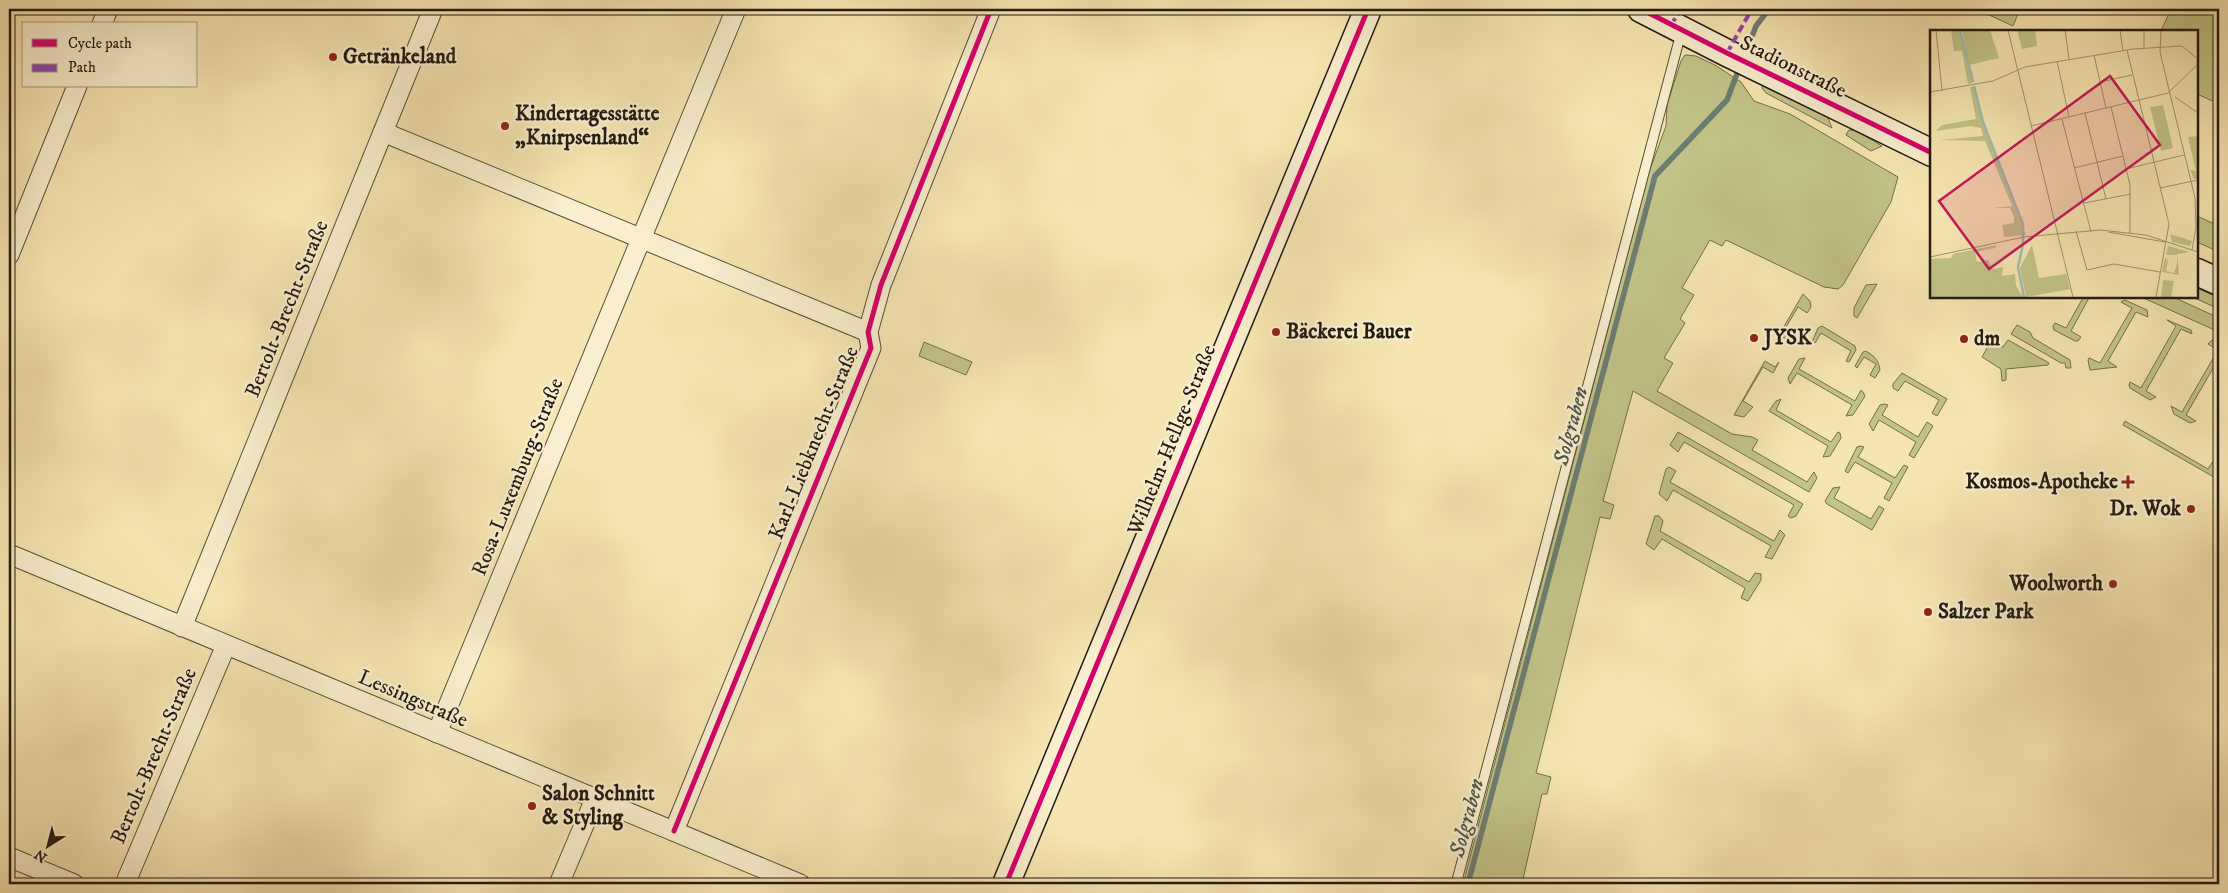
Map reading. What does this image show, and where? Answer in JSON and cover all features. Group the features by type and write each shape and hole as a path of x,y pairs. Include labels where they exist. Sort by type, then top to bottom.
{"main road":[{"name":"Wilhelm-Hellge-Straße","path":"1006,884 1368,9"},
{"name":"Stadionstraße","path":"1641,9 1930,152"},
{"path":"2198,272 2219,282"}],"street":[{"path":"103,22 108,9"},
{"name":"Bertolt-Brecht-Straße","path":"182,627 433,9"},
{"name":"Rosa-Luxemburg-Straße","path":"437,733 736,9"},
{"name":"Karl-Liebknecht-Straße","path":"674,831 871,348 868,332 881,286 992,9"},
{"path":"9,255 76,88"},
{"path":"384,132 868,332"},
{"name":"Lessingstraße","path":"9,554 800,884"},
{"name":"Bertolt-Brecht-Straße","path":"125,884 226,645"},
{"path":"559,884 595,798"},
{"path":"9,857 74,884"}],"lane":[{"path":"1456,884 1682,30"}],"green space":[{"path":"1976,9 2020,9 2013,26"},
{"path":"2171,9 2219,9 2219,104 2198,94 2198,30 2161,30"},
{"path":"1685,55 1696,56 1715,65 1741,82 1754,101 1790,114 1898,177 1891,202 1843,285 1838,289 1824,287 1726,240 1722,246 1710,240 1682,288 1694,295 1680,319 1685,323 1664,358 1673,363 1657,391 1732,434 1752,437 1758,440 1752,450 1807,482 1814,472 1817,478 1809,492 1633,391 1603,501 1614,505 1610,519 1600,517 1536,773 1551,777 1547,794 1542,794 1522,884 1463,884 1649,172 1666,126 1667,105 1681,61"},
{"path":"1764,82 1826,113 1832,128 1766,93 1762,88"},
{"path":"1849,130 1855,130 1882,146 1871,151 1846,135"},
{"path":"2198,216 2219,226 2219,252 2198,242"},
{"path":"1877,284 1857,318 1854,316 1854,308 1866,285"},
{"path":"2198,288 2219,298 2219,309 2194,298 2198,298"},
{"path":"1803,294 1810,301 1811,307 1807,313 1798,307 1783,332 1793,339 1789,345 1790,341 1779,335"},
{"path":"2083,298 2089,298 2071,331 2081,337 2078,341 2054,330 2053,326 2055,323 2066,328"},
{"path":"2143,298 2175,298 2219,318 2219,332"},
{"path":"2125,300 2147,310 2148,317 2136,312 2108,361 2117,367 2090,370 2089,358 2100,363 2132,308 2121,302"},
{"path":"2167,320 2191,330 2192,334 2181,329 2146,391 2156,397 2150,400 2130,388 2129,385 2130,382 2141,388 2176,326"},
{"path":"2017,325 2030,332 2033,338 2070,360 2071,368 2066,368 2065,363 2061,363 2011,334"},
{"path":"1822,326 1855,346 1856,350 1849,362 1846,361 1851,351 1821,333 1815,343 1812,342 1818,328"},
{"path":"2008,340 2049,363 2048,365 2006,369 2006,380 2002,381 2001,369 1982,357 1991,341 2003,347"},
{"path":"2212,340 2219,342 2219,358 2186,415 2196,421 2190,423 2174,414 2171,406 2182,412 2218,350 2208,344"},
{"path":"924,342 972,362 966,375 919,356"},
{"path":"1866,351 1878,363 1880,370 1875,378 1870,375 1876,364 1864,357 1857,368 1855,366 1863,352"},
{"path":"1805,358 1799,369 1855,401 1861,390 1863,392 1865,396 1853,415 1846,416 1852,405 1797,373 1790,384 1788,378 1799,359"},
{"path":"1765,361 1775,367 1779,362 1773,373 1763,367 1743,401 1753,407 1744,417 1734,415"},
{"path":"1902,373 1947,399 1937,416 1932,413 1939,400 1905,381 1898,391 1893,388 1893,384"},
{"path":"1781,399 1776,410 1831,442 1838,432 1840,433 1841,438 1830,456 1823,457 1828,446 1769,411 1776,401"},
{"path":"1880,405 1888,405 1882,415 1918,437 1927,422 1933,426 1914,458 1909,455 1916,442 1879,420 1873,431 1869,424"},
{"path":"2125,421 2208,469 2215,458 2219,461 2219,480 2123,425"},
{"path":"1678,432 1803,504 1796,516 1791,518 1788,516 1794,505 1684,442 1678,452 1670,445"},
{"path":"1857,447 1864,447 1858,457 1895,478 1904,465 1908,467 1889,501 1884,498 1892,483 1855,462 1848,473 1845,471"},
{"path":"1669,467 1676,471 1670,482 1774,541 1780,530 1785,535 1772,559 1765,557 1771,546 1673,490 1667,501 1659,494 1666,469"},
{"path":"1840,487 1834,498 1871,519 1879,506 1884,509 1872,530 1827,504 1825,501 1833,488"},
{"path":"1655,516 1659,516 1663,521 1660,531 1749,582 1755,573 1761,574 1761,580 1748,601 1741,598 1745,588 1662,539 1654,550 1646,544"}],"waterway":[{"name":"Solgraben","path":"1745,55 1756,26 1769,9"},
{"name":"Solgraben","path":"1468,884 1655,176 1727,100 1740,66"}],"marked path":[{"path":"1671,25 1681,9"},
{"path":"1727,53 1749,14 1754,9"}],"cycle path":[{"path":"674,831 871,348 868,332 881,285 991,9"},
{"path":"1006,884 1368,9"},
{"path":"1641,9 1930,152"}],"place":[{"name":"Getränkeland","path":"333,57"},
{"name":"Kindertagesstätte „Knirpsenland“","path":"505,126"},
{"name":"Bäckerei Bauer","path":"1276,332"},
{"name":"JYSK","path":"1754,338"},
{"name":"dm","path":"1964,339"},
{"name":"Kosmos-Apotheke","path":"2128,482"},
{"name":"Dr. Wok","path":"2191,509"},
{"name":"Woolworth","path":"2113,584"},
{"name":"Salzer Park","path":"1928,612"},
{"name":"Salon Schnitt & Styling","path":"532,806"}]}
